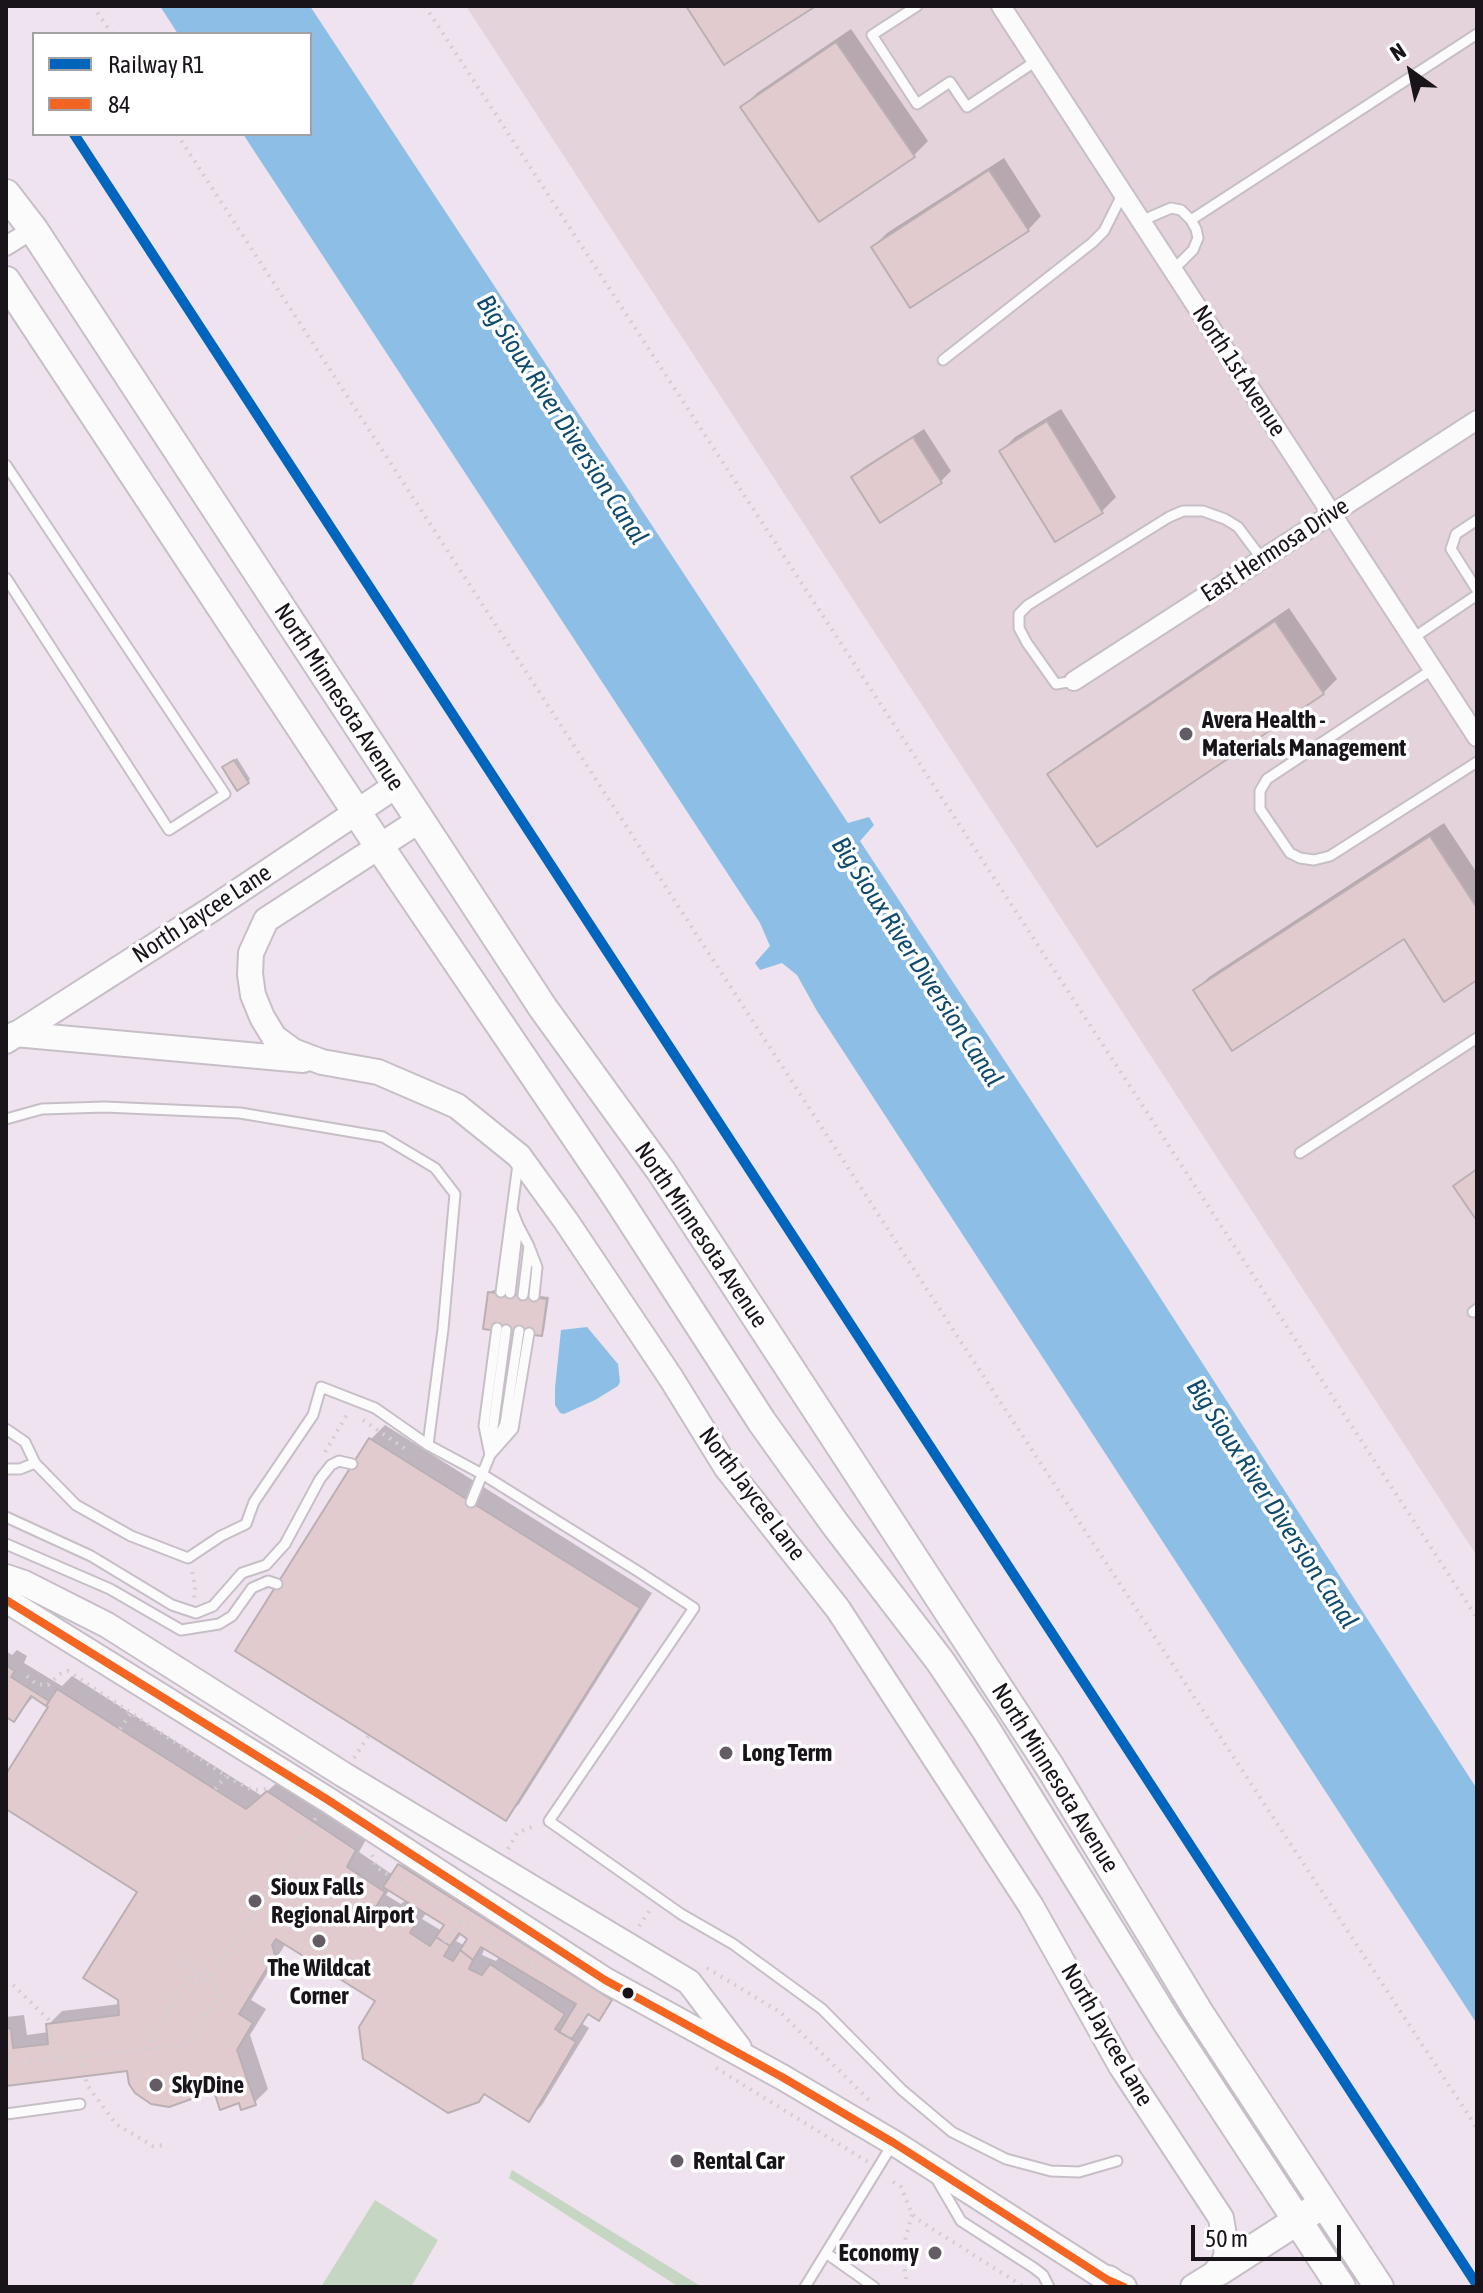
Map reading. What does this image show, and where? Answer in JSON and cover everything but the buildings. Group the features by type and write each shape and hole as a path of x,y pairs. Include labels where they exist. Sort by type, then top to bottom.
{"main road":[{"name":"North Minnesota Avenue","path":"6,194 33,229 543,1008 661,1171 1050,1767 1199,2013 1379,2287"},
{"name":"North Minnesota Avenue","path":"6,281 379,846 616,1196 762,1422 940,1661 1167,2022 1341,2287"},
{"name":"North Jaycee Lane","path":"11,1038 397,785"},
{"name":"North Jaycee Lane","path":"420,820 266,920 251,953 250,974 253,995 262,1017 274,1037 293,1051 322,1062 378,1072 457,1106 519,1156 671,1378 726,1467 838,1609 1031,1906 1121,2066 1221,2218 1227,2253 1219,2271"},
{"path":"11,1038 322,1062"},
{"path":"6,1577 97,1619 344,1775 689,1982 746,2057"},
{"path":"6,1600 328,1800 605,1980 894,2143 1117,2285"},
{"path":"1193,2287 1324,2203"}],"street":[{"name":"North 1st Avenue","path":"1001,6 1477,737"},
{"path":"6,246 33,229"},
{"name":"East Hermosa Drive","path":"1074,681 1477,420"}],"lane":[{"path":"917,6 872,35 917,104 950,82 967,107 1036,61"},
{"path":"1191,220 1477,34"},
{"path":"943,360 1104,231 1123,193"},
{"path":"1141,221 1171,208 1181,210 1191,220 1198,238 1193,250 1173,270"},
{"path":"6,465 225,794 169,830 6,578"},
{"path":"1074,681 1056,684 1027,643 1019,628 1019,614 1028,605 1183,511 1203,511 1225,519 1238,527 1262,559"},
{"path":"1413,638 1477,593 1451,549 1456,534 1477,520"},
{"path":"1433,669 1267,779 1260,791 1260,809 1290,853 1314,860 1330,856 1477,762"},
{"path":"1300,1153 1477,1038"},
{"path":"6,1119 42,1109 105,1107 240,1113 383,1137 435,1168 455,1194 443,1329 428,1445"},
{"path":"518,1225 506,1292 511,1209 519,1156"},
{"path":"511,1209 529,1246 528,1295"},
{"path":"490,1455 501,1329"},
{"path":"471,1502 505,1424 524,1332"},
{"path":"6,1429 25,1442 35,1463 76,1505 131,1536 188,1558 246,1524 254,1502 313,1415 321,1387 375,1408 428,1445 482,1474 694,1608 549,1821 658,1898 733,1944 822,2009 902,2090 952,2132 1006,2159 1051,2171 1079,2172 1117,2161"},
{"path":"6,1517 91,1556 172,1605 196,1613 213,1606 242,1573 266,1565 285,1544 320,1479 331,1465 339,1461 352,1464"},
{"path":"6,1469 20,1469 35,1463"},
{"path":"6,1544 110,1589 181,1630 219,1624 232,1616 252,1588 268,1581 277,1584"},
{"path":"6,2114 80,2104"},
{"path":"805,2287 894,2143"},
{"path":"928,2165 961,2221 1034,2268 1043,2275 1049,2287"},
{"path":"826,2253 874,2287"}],"path":[{"path":"93,6 111,32"},
{"path":"425,6 1477,1618"},
{"path":"178,136 974,1361 1477,2128"},
{"path":"27,1676 36,1684 48,1685 68,1671 226,1776 252,1790 272,1789"},
{"path":"120,1729 131,1713"},
{"path":"351,1764 369,1735"},
{"path":"215,1789 226,1776"},
{"path":"507,1851 517,1833 549,1821"},
{"path":"212,1976 313,1822"},
{"path":"371,1851 376,1867 603,2010 616,2006"},
{"path":"638,1928 658,1898"},
{"path":"444,1942 463,1920"},
{"path":"6,2064 186,2045 219,1996 212,1976 181,1958 179,1962 205,1978 202,1984 189,1975 147,2049"},
{"path":"6,1984 11,1983 50,2023 57,2059"},
{"path":"568,2036 592,2002"},
{"path":"780,2012 882,2112 902,2090"},
{"path":"81,2056 87,2085 116,2124 153,2146 164,2145"},
{"path":"710,2064 870,2164"},
{"path":"893,2182 901,2187 912,2214 1024,2287"},
{"path":"907,2287 902,2252 912,2214"}],"shaded area":[{"path":"466,6 1477,6 1477,1556"}],"green space":[{"path":"512,2170 702,2287 679,2287 509,2178"},
{"path":"375,2200 438,2240 411,2287 321,2287"}],"water":[{"name":"Big Sioux River Diversion Canal","path":"160,6 310,6 848,823 869,817 874,825 860,841 1134,1257 1477,1789 1477,2024 817,1011 797,975 782,963 760,970 755,963 770,946 760,923 244,136 312,136 312,32 177,32"},
{"path":"587,1327 618,1364 620,1382 595,1400 560,1413 555,1405 555,1388 561,1330"}],"rail line":[{"name":"R1","path":"75,136 1477,2285"}],"transit line":[{"name":"84","path":"6,1600 328,1800 605,1980 782,2077 894,2143 1108,2280 1124,2287"}],"place":[{"name":"Avera Health - Materials Management","path":"1186,734"},
{"name":"Long Term","path":"726,1753"},
{"name":"Sioux Falls Regional Airport","path":"255,1901"},
{"name":"The Wildcat Corner","path":"319,1941"},
{"name":"SkyDine","path":"156,2085"},
{"name":"Rental Car","path":"677,2161"},
{"name":"Economy","path":"935,2253"}]}
